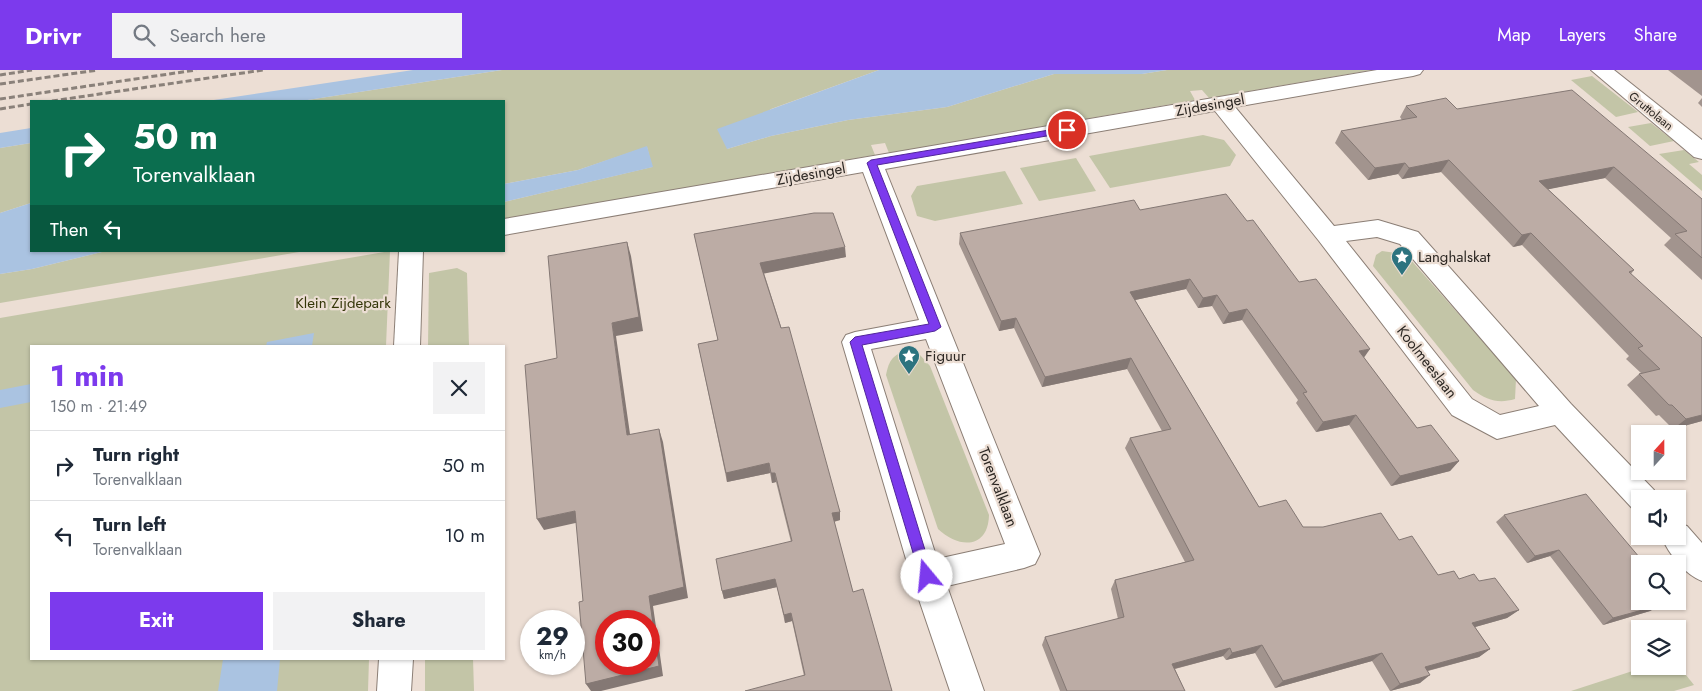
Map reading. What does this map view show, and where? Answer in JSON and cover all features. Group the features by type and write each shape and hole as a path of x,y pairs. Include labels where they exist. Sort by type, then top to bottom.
{"street":[{"name":"Zijdesingel","path":"505,227 1413,70"},
{"name":"Gruttolaan","path":"1601,70 1702,152"},
{"name":"Koolmeeslaan","path":"1220,103 1328,235 1462,407 1497,427 1560,412"},
{"name":"Torenvalklaan","path":"871,163 1024,554 927,576"},
{"path":"1328,235 1378,228 1409,238 1560,412 1634,490"},
{"path":"407,345 411,252"},
{"path":"935,327 855,342 927,576 968,691"},
{"path":"1684,545 1702,566"},
{"path":"394,691 396,660"}],"green space":[{"path":"502,70 879,70 771,109 727,149 771,136 848,120 947,107 1054,74 1142,74 1167,70 1372,70 1209,98 1202,90 1190,91 1195,100 889,153 885,143 871,145 875,155 505,219 505,202 652,167 647,147 578,170 505,184 505,100 307,100"},
{"path":"1592,76 1638,112 1616,117 1571,80"},
{"path":"1651,123 1674,141 1650,146 1628,127"},
{"path":"1203,135 1224,140 1236,155 1230,166 1110,188 1089,156"},
{"path":"30,143 30,203 0,213 0,148"},
{"path":"1684,150 1699,162 1689,164 1702,175 1702,191 1659,154"},
{"path":"1076,158 1096,191 1039,201 1020,168"},
{"path":"1005,171 1023,204 935,221 917,216 911,196 917,186"},
{"path":"1382,251 1403,254 1410,259 1516,379 1515,399 1493,400 1473,390 1373,266 1376,255"},
{"path":"102,252 299,252 0,303 0,274 32,269"},
{"name":"Klein Zijdepark","path":"390,252 386,345 30,345 30,660 369,660 368,691 0,691 0,318"},
{"path":"457,268 467,273 469,345 428,345 429,273"},
{"path":"908,351 920,355 930,366 989,515 984,534 978,540 963,542 955,540 946,536 938,529 886,375 892,358"},
{"path":"425,660 473,660 474,691 425,691"},
{"path":"1631,672 1631,675 1686,675 1694,685 1674,691 1571,691"}],"water":[{"path":"413,70 502,70 307,100 214,100"},
{"path":"879,70 1167,70 1142,74 1054,74 947,107 848,120 771,136 727,149 717,129"},
{"path":"30,128 30,143 0,148 0,133"},
{"path":"647,146 653,167 505,202 505,184 578,170"},
{"path":"30,203 30,252 102,252 32,269 0,274 0,213"},
{"path":"314,333 312,345 266,345 267,342"},
{"path":"30,384 30,402 0,408 0,390"},
{"path":"223,660 280,660 277,691 218,691"}],"building":[{"path":"1572,90 1702,199 1702,258 1675,234 1687,231 1614,167 1539,181 1634,270 1629,272 1702,338 1702,415 1686,419 1672,405 1669,405 1639,374 1660,369 1638,348 1643,346 1531,233 1522,235 1449,160 1409,168 1405,163 1375,168 1341,131 1417,117 1406,106 1446,98 1457,109"},
{"path":"1226,194 1247,221 1253,220 1299,282 1316,279 1370,349 1359,351 1417,428 1431,425 1459,461 1400,476 1356,415 1323,422 1303,393 1307,392 1247,309 1229,313 1217,295 1203,298 1190,279 1130,292 1259,507 1286,500 1303,527 1323,527 1381,513 1399,540 1412,536 1438,575 1454,571 1459,579 1474,574 1479,581 1495,578 1519,610 1472,623 1490,649 1425,667 1430,675 1400,684 1382,653 1283,681 1262,645 1232,653 1230,648 1172,664 1185,691 1067,691 1045,637 1124,617 1115,580 1194,560 1130,438 1171,429 1131,358 1045,377 1016,318 1001,321 960,233 1134,200 1140,210"},
{"path":"814,213 833,213 845,247 760,263 781,328 789,327 840,512 832,513 853,592 863,589 892,691 745,691 805,675 791,613 784,615 775,579 722,591 716,559 792,541 775,473 771,473 769,463 726,473 698,344 718,340 694,234"},
{"path":"627,242 639,317 612,323 627,435 659,429 684,587 649,596 651,610 595,610 595,675 622,675 586,684 585,610 580,610 579,602 583,601 575,511 537,519 525,365 557,358 548,256"},
{"path":"1586,494 1637,555 1631,555 1631,610 1643,610 1613,618 1559,550 1535,556 1504,515"}],"railway":[{"path":"0,75 32,70"},
{"path":"0,84 98,70"},
{"path":"0,99 196,70"},
{"path":"59,100 263,70"},
{"path":"0,109 30,104"}],"place":[{"name":"Langhalskat","path":"1402,276"},
{"name":"Figuur","path":"909,375"}],"route":[{"path":"927,576 855,342 935,327 871,163 1067,130"}]}
